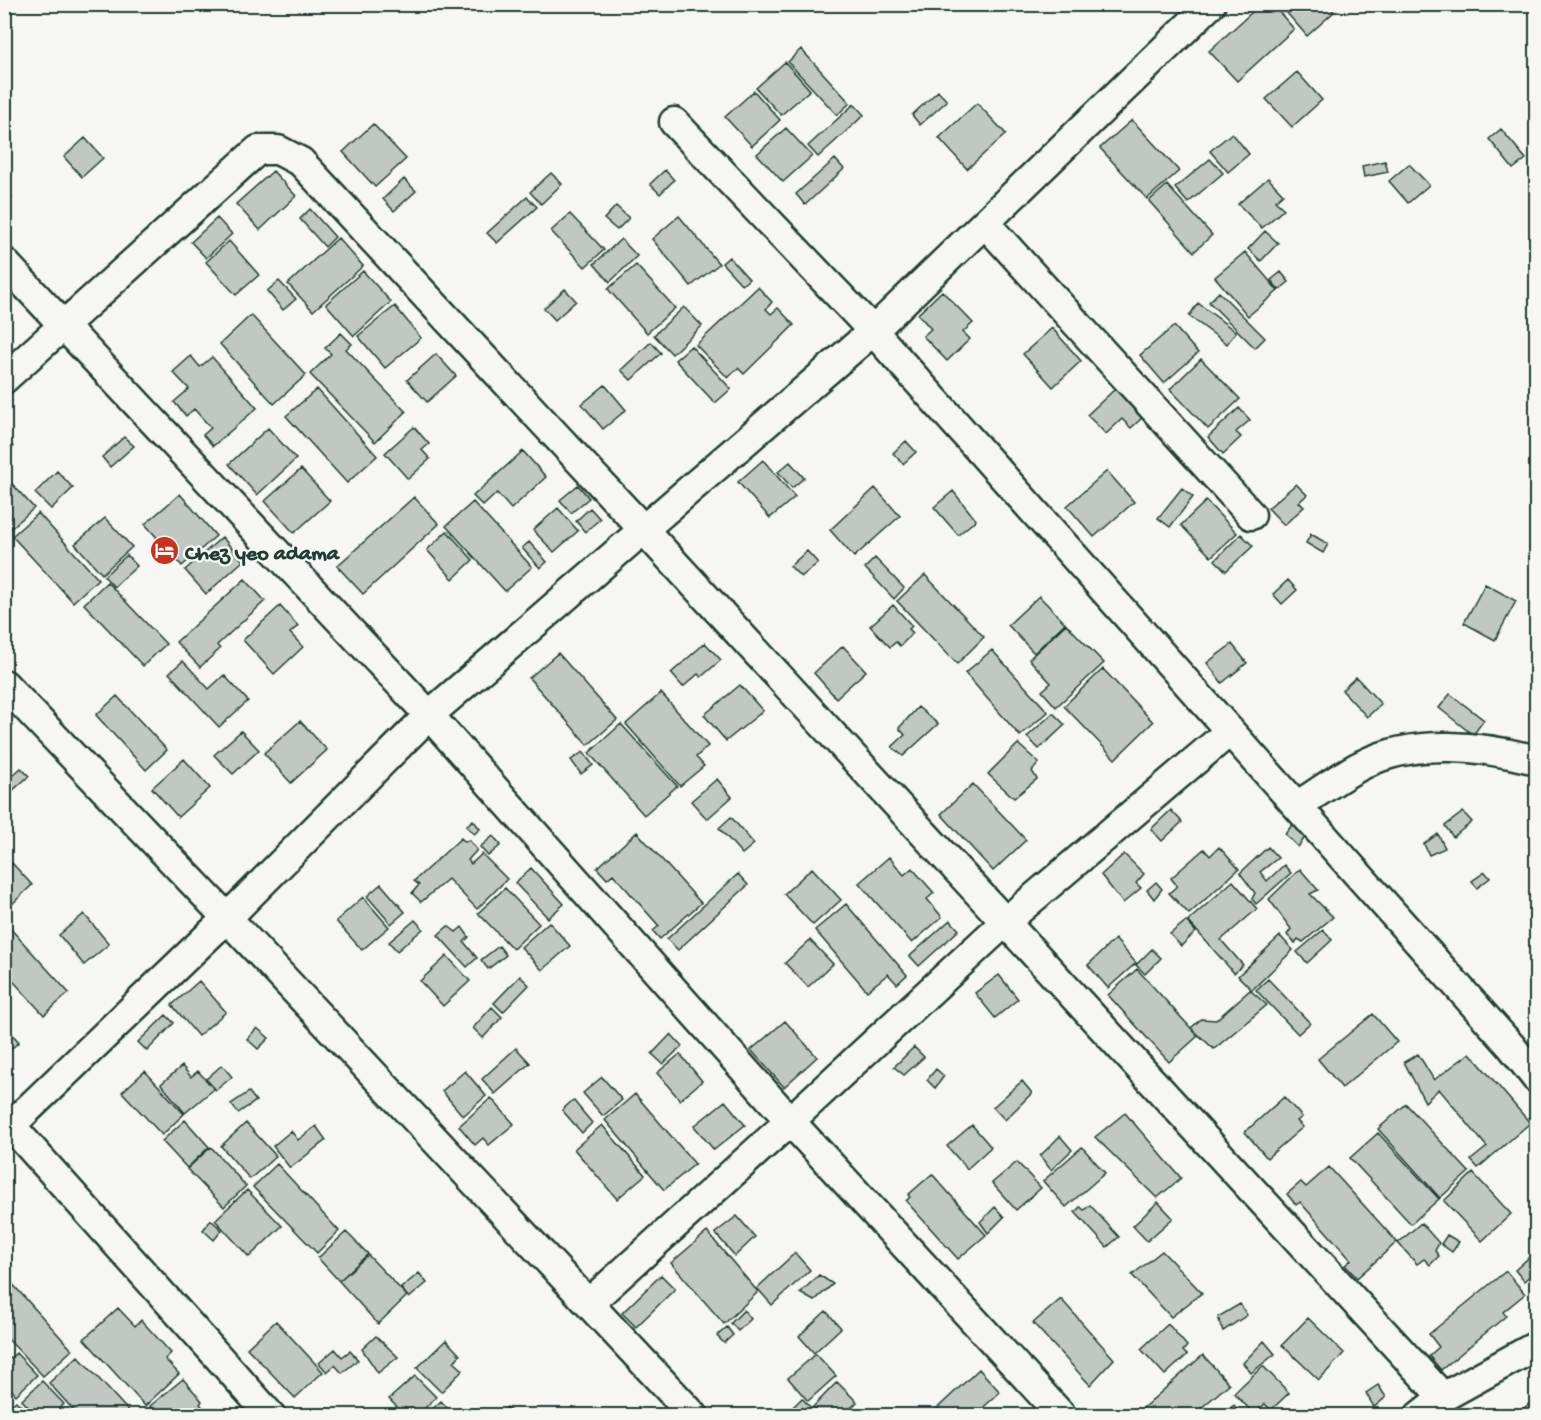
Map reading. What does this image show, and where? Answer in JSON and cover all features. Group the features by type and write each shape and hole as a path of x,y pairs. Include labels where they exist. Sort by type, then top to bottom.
{"street":[{"path":"271,1416 7,1125 227,918 429,715 873,332 1212,4"},
{"path":"674,122 873,332 1511,1046 1536,1078"},
{"path":"4,379 258,150 278,150 301,162 643,529 1443,1397"},
{"path":"985,223 1251,515"},
{"path":"4,262 429,715 790,1121 1062,1416"},
{"path":"4,684 694,1416"},
{"path":"589,1303 1005,922 1230,731"},
{"path":"1297,806 1365,763 1410,748 1452,746 1513,754 1536,760"},
{"path":"1419,1416 1443,1397 1536,1346"}],"building":[{"path":"1261,4 1272,4 1294,29 1237,81 1209,51"},
{"path":"1279,4 1327,4 1334,12 1307,36"},
{"path":"801,49 850,103 837,115 788,62"},
{"path":"785,62 810,90 781,115 756,88"},
{"path":"1297,72 1322,100 1292,127 1266,99"},
{"path":"754,91 780,120 752,146 725,117"},
{"path":"938,91 947,101 920,125 912,115"},
{"path":"977,103 1006,134 967,169 939,138"},
{"path":"854,104 864,115 818,157 808,146"},
{"path":"1132,120 1179,171 1147,199 1100,148"},
{"path":"373,124 406,159 375,187 343,152"},
{"path":"786,128 812,156 783,182 757,154"},
{"path":"1501,129 1526,159 1513,169 1489,139"},
{"path":"1232,133 1249,154 1228,172 1210,151"},
{"path":"85,138 103,158 82,177 64,157"},
{"path":"835,159 844,169 805,205 796,194"},
{"path":"1210,159 1223,173 1188,203 1175,188"},
{"path":"1385,161 1388,172 1364,177 1362,166"},
{"path":"1409,164 1429,185 1408,203 1389,181"},
{"path":"665,170 674,180 660,194 650,184"},
{"path":"273,171 296,196 260,230 236,204"},
{"path":"551,173 562,184 541,204 530,192"},
{"path":"1268,178 1283,194 1275,201 1284,209 1262,228 1238,204"},
{"path":"404,179 416,191 394,211 383,199"},
{"path":"1167,185 1212,235 1194,252 1149,201"},
{"path":"4,189 12,197 4,204"},
{"path":"527,197 537,207 497,243 487,233"},
{"path":"616,206 629,218 617,230 604,219"},
{"path":"310,209 335,237 325,247 300,219"},
{"path":"570,214 604,250 585,267 551,231"},
{"path":"679,216 719,264 691,286 652,239"},
{"path":"217,218 232,234 206,258 191,242"},
{"path":"1265,231 1278,243 1261,261 1248,249"},
{"path":"338,238 363,266 313,311 288,284"},
{"path":"621,239 637,256 610,282 594,264"},
{"path":"229,241 259,275 236,295 206,262"},
{"path":"1245,252 1278,291 1248,316 1215,277"},
{"path":"729,257 749,279 742,285 722,263"},
{"path":"636,265 675,308 647,333 608,289"},
{"path":"363,271 391,302 354,336 326,304"},
{"path":"1281,272 1289,282 1279,290 1271,280"},
{"path":"279,281 296,299 283,310 267,291"},
{"path":"758,287 772,302 766,309 771,314 778,308 794,325 744,374 738,368 728,378 696,345"},
{"path":"565,289 576,301 555,320 544,308"},
{"path":"942,291 973,323 963,332 970,339 947,361 923,336 931,329 918,314"},
{"path":"1219,292 1265,338 1255,348 1209,302"},
{"path":"1198,303 1236,332 1227,344 1189,316"},
{"path":"395,306 421,338 385,368 358,336"},
{"path":"684,307 702,326 672,354 654,335"},
{"path":"251,315 306,375 274,404 220,344"},
{"path":"1174,326 1198,353 1164,383 1140,355"},
{"path":"1052,328 1081,361 1053,387 1023,354"},
{"path":"341,333 352,344 346,349 406,412 375,442 310,374 331,354 325,348"},
{"path":"651,342 661,353 631,380 621,370"},
{"path":"691,346 731,389 715,403 675,360"},
{"path":"436,354 456,376 427,402 407,380"},
{"path":"191,356 200,367 212,357 257,408 213,446 203,435 211,428 194,409 186,416 174,402 189,389 173,372"},
{"path":"1201,359 1240,399 1208,429 1170,389"},
{"path":"605,385 626,410 603,429 582,404"},
{"path":"317,389 377,456 347,483 286,416"},
{"path":"1115,389 1142,418 1131,428 1122,419 1106,434 1087,415"},
{"path":"1239,408 1250,420 1236,432 1241,437 1223,454 1208,437"},
{"path":"414,427 429,444 422,450 430,459 408,479 385,453"},
{"path":"268,428 296,459 257,495 229,464"},
{"path":"124,437 134,446 110,467 102,457"},
{"path":"4,438 13,447 4,455"},
{"path":"906,441 916,452 903,464 893,453"},
{"path":"523,451 546,477 511,509 497,493 483,506 473,496"},
{"path":"763,460 795,497 770,518 738,482"},
{"path":"790,462 804,478 792,488 778,472"},
{"path":"301,469 330,501 294,533 265,501"},
{"path":"57,471 73,488 51,509 35,493"},
{"path":"1107,471 1134,502 1094,537 1067,506"},
{"path":"4,475 34,508 7,532 4,529"},
{"path":"1296,484 1307,495 1299,502 1304,507 1284,525 1268,508"},
{"path":"578,485 589,498 571,513 560,500"},
{"path":"875,488 900,516 854,557 830,530"},
{"path":"1182,488 1193,497 1170,527 1158,518"},
{"path":"953,491 976,520 958,535 934,507"},
{"path":"180,494 216,536 182,566 145,524"},
{"path":"414,497 439,524 363,594 337,566"},
{"path":"1206,501 1237,533 1211,557 1181,525"},
{"path":"473,502 532,567 505,591 446,526"},
{"path":"558,508 578,531 554,552 533,530"},
{"path":"590,508 600,519 585,532 576,521"},
{"path":"38,513 98,579 73,602 12,536"},
{"path":"105,518 132,547 102,574 75,544"},
{"path":"447,531 473,560 453,579 427,550"},
{"path":"1241,534 1253,546 1226,571 1215,560"},
{"path":"1311,534 1328,544 1323,553 1306,543"},
{"path":"222,537 243,561 206,594 185,570"},
{"path":"529,542 547,562 540,568 522,548"},
{"path":"807,551 818,563 801,577 790,566"},
{"path":"127,555 137,566 114,587 104,576"},
{"path":"875,558 904,588 894,599 865,568"},
{"path":"925,575 984,637 957,664 897,601"},
{"path":"245,579 265,601 217,645 220,649 200,667 176,642"},
{"path":"1288,580 1297,590 1282,604 1273,594"},
{"path":"107,582 166,644 143,666 84,604"},
{"path":"1485,584 1516,601 1495,640 1464,623"},
{"path":"1039,596 1065,623 1034,653 1008,625"},
{"path":"893,605 912,626 909,629 913,633 900,646 896,642 890,647 870,626"},
{"path":"280,606 298,626 290,633 303,647 274,674 243,640"},
{"path":"1066,624 1104,663 1056,707 1042,691 1051,683 1029,659"},
{"path":"705,643 721,660 701,677 698,674 683,687 671,673"},
{"path":"1232,644 1247,663 1222,683 1207,663"},
{"path":"843,646 866,671 836,698 814,673"},
{"path":"992,650 1048,712 1020,736 965,673"},
{"path":"558,653 617,720 588,745 529,678"},
{"path":"183,661 209,689 224,675 248,701 219,727 169,673"},
{"path":"1103,669 1153,722 1115,759 1064,706"},
{"path":"1356,677 1381,704 1367,717 1342,690"},
{"path":"740,685 763,711 726,741 704,715"},
{"path":"661,693 708,746 696,757 704,766 680,786 626,724"},
{"path":"1450,694 1484,720 1473,735 1439,708"},
{"path":"117,696 167,750 146,770 96,715"},
{"path":"918,707 938,724 903,756 892,747 905,735 899,728"},
{"path":"1053,713 1065,725 1039,749 1027,737"},
{"path":"300,721 327,750 291,783 264,753"},
{"path":"621,724 677,786 644,815 589,753"},
{"path":"241,731 259,750 233,774 214,755"},
{"path":"1018,744 1039,763 1032,771 1037,779 1014,798 988,774"},
{"path":"4,749 12,758 4,764"},
{"path":"583,752 593,765 581,774 571,760"},
{"path":"184,759 210,788 178,817 152,788"},
{"path":"4,765 13,775 21,768 29,776 4,798"},
{"path":"717,779 732,797 707,819 691,801"},
{"path":"973,784 1026,840 993,871 941,814"},
{"path":"1171,810 1182,822 1162,841 1151,829"},
{"path":"1463,812 1472,822 1453,837 1445,826"},
{"path":"731,817 754,844 742,854 719,828"},
{"path":"1297,819 1309,832 1298,847 1285,834"},
{"path":"473,820 480,829 474,834 466,826"},
{"path":"637,832 701,903 660,939 653,931 659,926 613,874 607,879 597,868"},
{"path":"1438,834 1445,848 1429,855 1424,844"},
{"path":"493,836 501,845 488,856 480,847"},
{"path":"461,838 465,842 469,840 477,850 468,860 471,864 482,854 507,879 477,909 448,879 421,902 412,893 419,885 414,881"},
{"path":"1219,847 1239,869 1189,914 1169,893 1177,886 1171,878 1204,849 1210,856"},
{"path":"1268,847 1278,858 1260,872 1267,881 1284,865 1291,873 1256,904 1252,899 1255,893 1240,873"},
{"path":"1124,854 1144,874 1136,883 1141,888 1123,903 1101,875"},
{"path":"889,857 904,875 912,868 934,893 927,899 942,917 912,943 859,883"},
{"path":"12,863 32,885 10,906 4,900 4,870"},
{"path":"531,868 564,904 548,918 515,883"},
{"path":"812,868 841,900 813,925 784,894"},
{"path":"1300,869 1318,890 1310,894 1333,917 1303,942 1298,939 1295,943 1287,935 1291,929 1269,899"},
{"path":"1485,872 1490,878 1477,888 1472,881"},
{"path":"738,874 748,885 678,950 667,939"},
{"path":"1233,881 1257,909 1221,940 1243,965 1234,973 1188,921"},
{"path":"1156,882 1162,889 1154,899 1147,890"},
{"path":"381,884 405,912 391,924 367,896"},
{"path":"505,888 539,924 513,949 478,913"},
{"path":"363,897 389,927 362,950 336,921"},
{"path":"846,904 907,975 897,984 888,974 867,991 815,930"},
{"path":"84,914 109,944 84,965 59,935"},
{"path":"415,920 423,929 397,951 389,942"},
{"path":"950,920 959,930 919,966 910,956"},
{"path":"1186,921 1196,932 1181,946 1170,934"},
{"path":"549,922 570,946 542,970 521,947"},
{"path":"8,926 69,993 44,1015 4,971 4,929"},
{"path":"448,926 456,932 462,927 469,937 464,942 477,958 467,967 438,935"},
{"path":"1323,930 1332,940 1307,963 1297,952"},
{"path":"1280,936 1293,950 1252,990 1238,976"},
{"path":"1115,939 1136,963 1108,988 1088,965"},
{"path":"810,940 833,964 808,987 785,963"},
{"path":"499,946 506,955 488,969 481,960"},
{"path":"1152,949 1161,958 1145,974 1136,965"},
{"path":"447,956 470,981 443,1006 420,981"},
{"path":"1137,969 1198,1036 1169,1062 1108,995"},
{"path":"999,975 1018,999 995,1018 975,993"},
{"path":"520,976 529,985 503,1012 494,1003"},
{"path":"1268,979 1310,1023 1298,1034 1256,990"},
{"path":"199,981 226,1012 198,1036 172,1005"},
{"path":"1250,990 1267,1005 1214,1049 1191,1028 1201,1019 1216,1020"},
{"path":"492,1007 502,1017 483,1038 473,1028"},
{"path":"1373,1014 1397,1042 1342,1088 1318,1059"},
{"path":"166,1015 174,1023 147,1051 138,1042"},
{"path":"785,1021 817,1057 784,1087 751,1050"},
{"path":"4,1025 19,1042 4,1055"},
{"path":"257,1028 269,1038 258,1049 247,1039"},
{"path":"671,1034 682,1046 663,1064 652,1054"},
{"path":"914,1047 924,1057 904,1075 894,1067"},
{"path":"516,1048 530,1063 495,1094 482,1079"},
{"path":"1470,1053 1530,1123 1478,1168 1471,1160 1487,1147 1439,1089 1425,1102 1404,1062 1418,1054 1434,1080"},
{"path":"680,1054 702,1081 680,1100 657,1073"},
{"path":"222,1065 232,1077 216,1090 206,1079"},
{"path":"182,1066 191,1077 198,1071 214,1089 185,1113 161,1084"},
{"path":"936,1069 944,1076 935,1088 927,1080"},
{"path":"145,1071 184,1114 162,1135 122,1092"},
{"path":"465,1071 486,1096 463,1116 442,1091"},
{"path":"602,1077 622,1100 603,1116 583,1093"},
{"path":"1022,1081 1032,1093 1005,1120 993,1107"},
{"path":"249,1092 256,1101 238,1113 231,1104"},
{"path":"635,1094 695,1164 664,1190 605,1120"},
{"path":"1284,1097 1302,1117 1297,1121 1303,1127 1267,1158 1245,1132"},
{"path":"491,1098 514,1124 489,1145 483,1138 475,1145 459,1126"},
{"path":"573,1100 592,1123 582,1133 562,1110"},
{"path":"725,1101 745,1125 714,1150 694,1126"},
{"path":"1406,1104 1469,1172 1440,1198 1378,1129"},
{"path":"1125,1113 1181,1178 1157,1198 1095,1137"},
{"path":"185,1120 209,1147 187,1168 162,1141"},
{"path":"246,1123 276,1156 250,1179 221,1146"},
{"path":"602,1125 645,1175 617,1199 574,1149"},
{"path":"972,1125 991,1147 967,1169 947,1146"},
{"path":"316,1126 326,1140 290,1168 273,1146 291,1131 298,1140"},
{"path":"1378,1133 1439,1199 1411,1224 1350,1158"},
{"path":"1060,1136 1072,1150 1051,1170 1040,1156"},
{"path":"211,1147 246,1186 224,1207 187,1169"},
{"path":"1082,1147 1105,1173 1066,1207 1043,1181"},
{"path":"1017,1162 1041,1188 1016,1210 992,1183"},
{"path":"277,1164 339,1231 317,1253 253,1187"},
{"path":"1329,1167 1397,1242 1357,1278 1345,1265 1351,1260 1300,1202 1296,1205 1287,1194 1301,1182 1306,1187"},
{"path":"1473,1173 1511,1214 1482,1241 1444,1201"},
{"path":"932,1174 986,1235 958,1259 906,1201 910,1197 908,1195"},
{"path":"247,1190 282,1226 249,1257 215,1220"},
{"path":"1158,1202 1173,1218 1147,1241 1133,1226"},
{"path":"1090,1205 1119,1237 1107,1247 1075,1212 1080,1207 1084,1210"},
{"path":"995,1207 1004,1217 988,1233 980,1222"},
{"path":"737,1216 755,1237 735,1256 715,1233"},
{"path":"211,1220 222,1230 214,1240 203,1230"},
{"path":"1421,1223 1439,1243 1435,1251 1439,1256 1430,1265 1424,1259 1417,1264 1398,1243"},
{"path":"346,1232 368,1254 339,1281 318,1258"},
{"path":"707,1232 758,1292 724,1324 671,1263"},
{"path":"1447,1235 1459,1242 1452,1252 1441,1244"},
{"path":"1162,1251 1202,1293 1171,1317 1132,1275"},
{"path":"1536,1251 1536,1270 1524,1281 1515,1270"},
{"path":"795,1253 810,1270 772,1305 757,1288"},
{"path":"368,1255 407,1296 378,1324 339,1281"},
{"path":"1506,1271 1525,1294 1503,1312 1506,1316 1441,1370 1429,1356 1439,1347 1429,1334"},
{"path":"419,1273 427,1283 409,1298 401,1288"},
{"path":"661,1275 675,1289 636,1327 622,1313"},
{"path":"819,1275 833,1284 814,1301 800,1293"},
{"path":"8,1279 72,1350 43,1376 4,1335 4,1282"},
{"path":"1061,1299 1114,1359 1090,1385 1033,1323"},
{"path":"1240,1304 1247,1315 1223,1331 1218,1317"},
{"path":"118,1308 135,1326 141,1320 171,1353 165,1359 179,1374 145,1406 84,1339"},
{"path":"744,1310 751,1319 738,1331 731,1323"},
{"path":"826,1311 841,1328 814,1353 799,1336"},
{"path":"1308,1318 1344,1353 1319,1380 1282,1345"},
{"path":"276,1321 323,1372 295,1398 247,1348"},
{"path":"1168,1324 1187,1346 1183,1351 1187,1355 1165,1375 1141,1349"},
{"path":"727,1327 733,1335 724,1343 717,1336"},
{"path":"376,1336 398,1357 378,1373 362,1349"},
{"path":"446,1340 460,1355 454,1362 463,1370 441,1392 417,1368"},
{"path":"1264,1341 1275,1354 1251,1373 1243,1363"},
{"path":"335,1349 342,1357 350,1351 358,1360 342,1373 335,1365 327,1372 319,1363"},
{"path":"16,1353 37,1375 16,1395 7,1385 4,1388 4,1364"},
{"path":"816,1354 836,1376 808,1401 788,1378"},
{"path":"1203,1355 1229,1384 1192,1416 1134,1416"},
{"path":"78,1356 133,1416 79,1416 49,1383"},
{"path":"1263,1366 1289,1393 1271,1410 1265,1404 1254,1414 1234,1393"},
{"path":"979,1369 1000,1392 974,1416 929,1416"},
{"path":"415,1376 436,1397 417,1416 406,1416 389,1399"},
{"path":"183,1379 202,1401 200,1404 210,1416 158,1416 150,1406"},
{"path":"42,1381 64,1404 52,1416 25,1416 23,1413 29,1408 22,1400"},
{"path":"837,1382 857,1402 851,1408 855,1413 853,1416 822,1416 813,1407"},
{"path":"1378,1385 1386,1397 1374,1407 1366,1393"},
{"path":"802,1398 811,1408 803,1416 784,1416"},
{"path":"1536,1398 1536,1416 1522,1416 1519,1412"},
{"path":"16,1401 23,1408 13,1416 7,1409"},
{"path":"441,1401 450,1411 446,1416 425,1416"},
{"path":"1234,1405 1243,1416 1219,1416"},
{"path":"507,1407 515,1416 498,1416"}],"place":[{"name":"Chez yeo adama","path":"164,551"}]}
